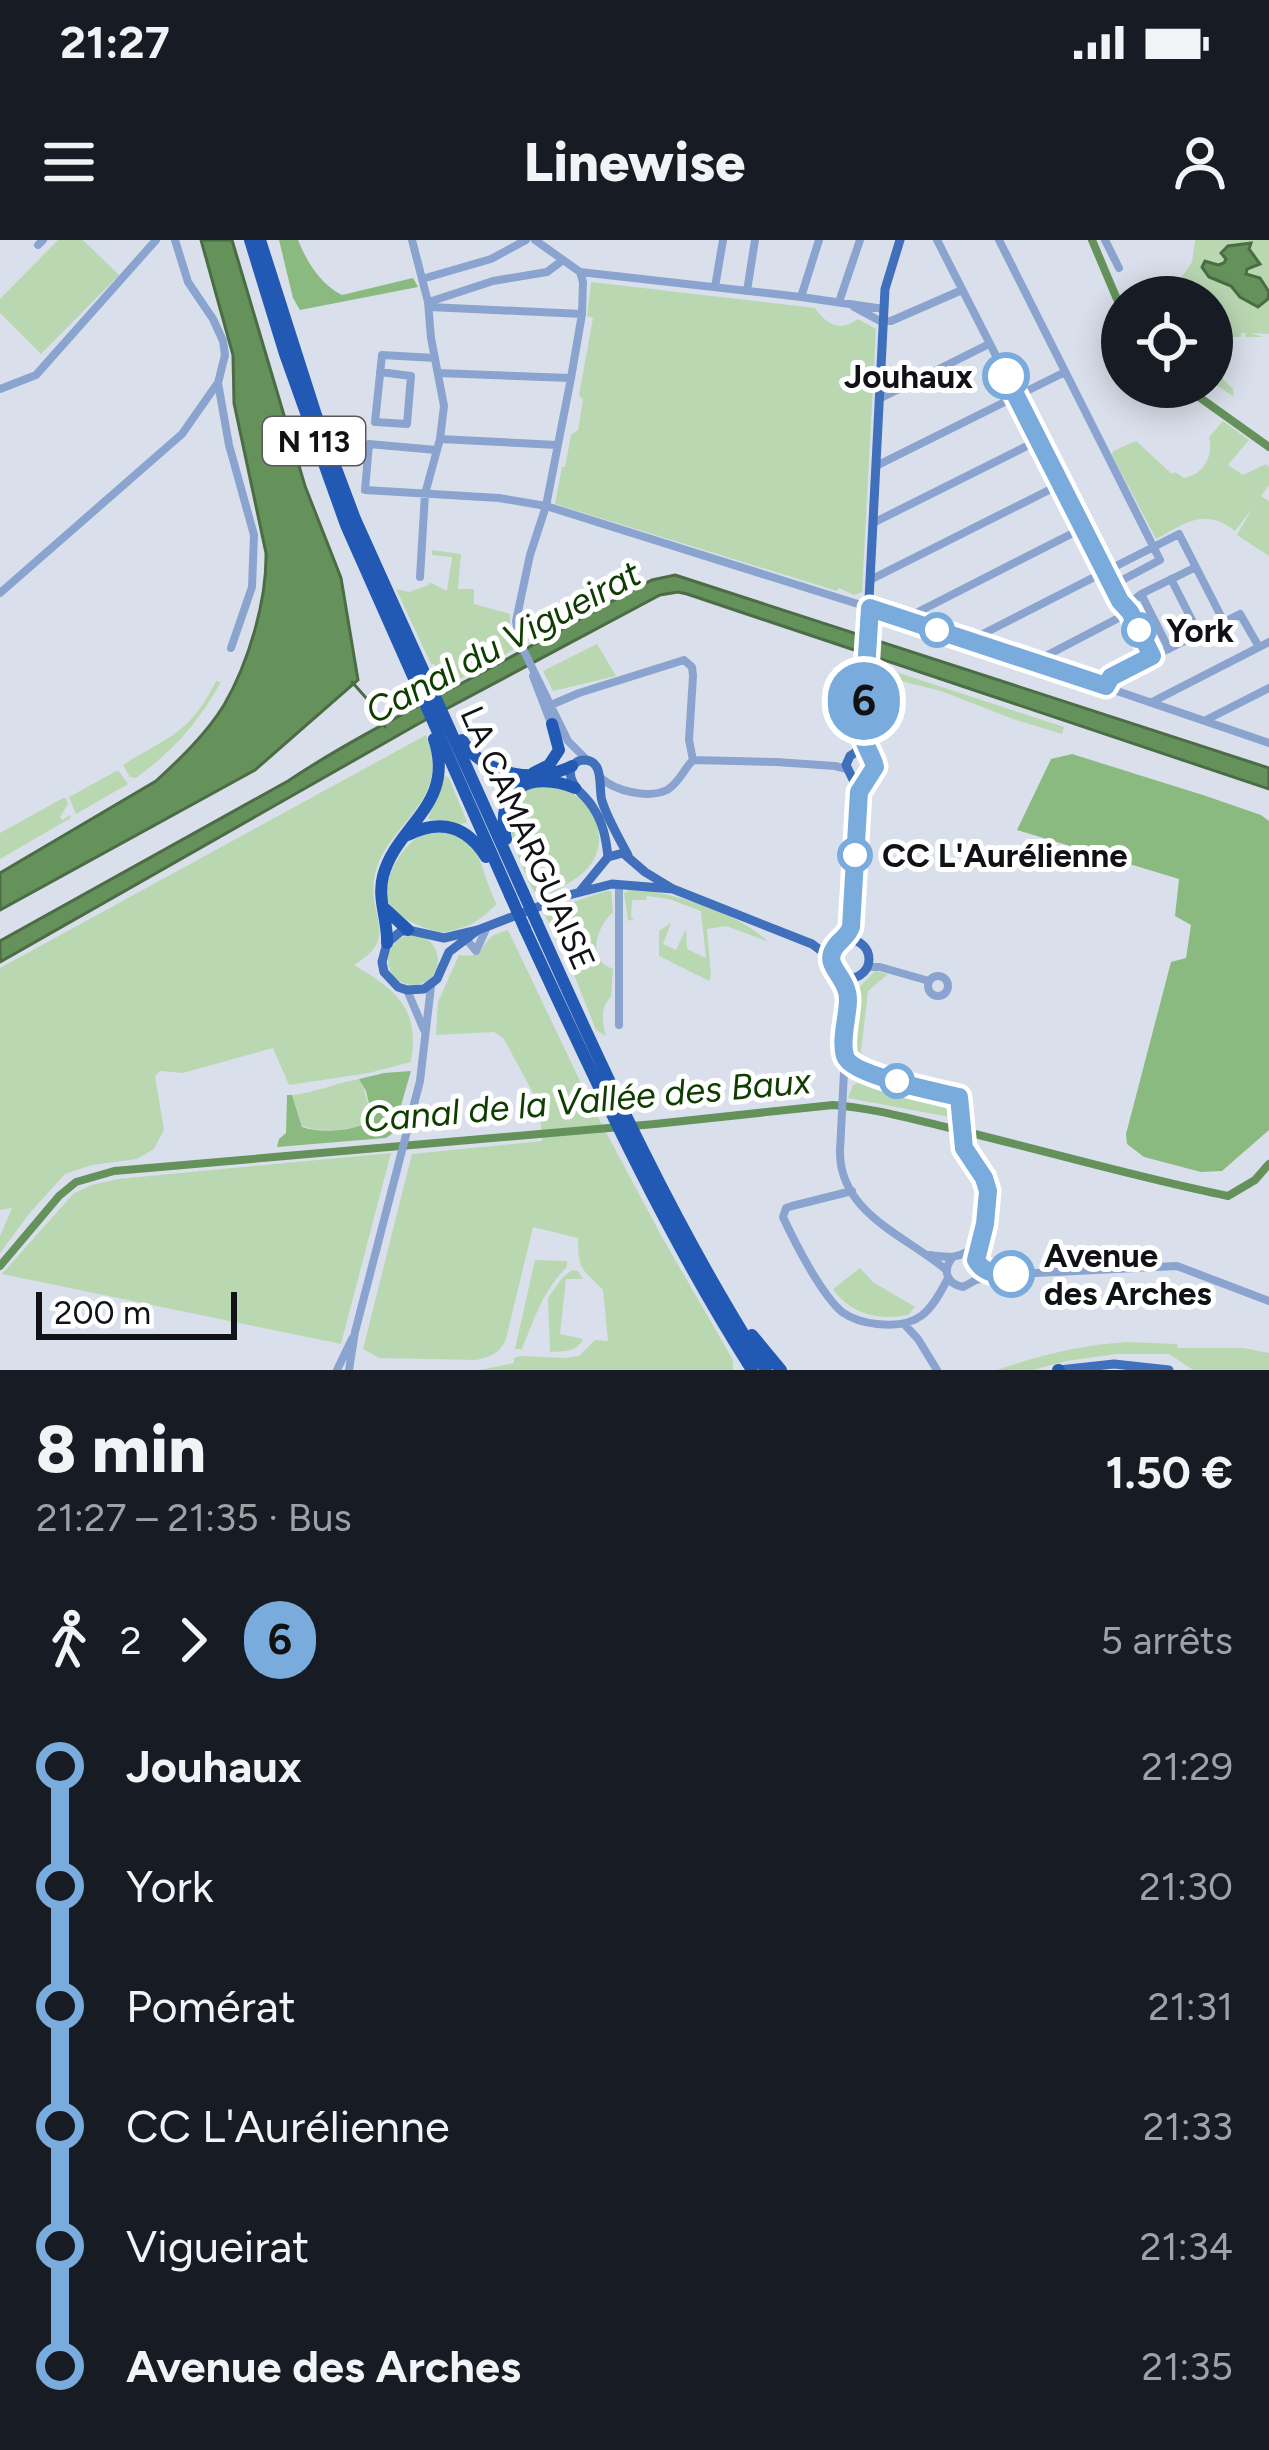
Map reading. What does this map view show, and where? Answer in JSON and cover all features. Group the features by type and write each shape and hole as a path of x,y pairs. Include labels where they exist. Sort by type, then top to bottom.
{"highway":[{"name":"LA CAMARGUAISE","path":"250,240 331,488 426,693"},
{"name":"LA CAMARGUAISE","path":"262,240 334,465 399,632"},
{"path":"426,693 439,722 490,767 551,775 573,766"},
{"path":"387,943 382,878 394,852 426,810 437,782 439,722 426,693"},
{"name":"LA CAMARGUAISE","path":"439,722 615,1111 705,1296 752,1370"},
{"path":"526,774 543,770 554,760 559,745 552,724"},
{"path":"517,893 520,874 503,827 505,809 519,788 539,779 574,788"},
{"path":"407,836 432,825 453,826 477,842 517,893"},
{"path":"383,907 408,930"},
{"name":"LA CAMARGUAISE","path":"631,1142 766,1370"},
{"path":"688,1240 781,1370"}],"main road":[{"path":"850,771 862,753 885,289 901,240"},
{"path":"850,771 875,767 872,758 862,753"},
{"path":"483,928 449,952 431,985 407,990 384,972 387,943 400,932 444,938 578,892 619,884 633,877 631,859 600,795 596,765 587,760 573,766 570,778 598,816 606,836 604,877 619,884 673,889"},
{"path":"578,892 618,852 673,889 812,944 843,943 865,947 873,965 856,978 843,977 834,969 843,943 859,792 850,771"},
{"path":"430,934 441,948 443,966"},
{"path":"1058,1370 1114,1364 1169,1370"}],"street":[{"path":"0,376 3,388 36,375 156,240"},
{"path":"0,593 182,434 218,382 225,355 220,332 188,282 175,240"},
{"path":"412,240 429,304 443,406 440,439 425,494 420,577"},
{"path":"423,281 531,240 580,272 801,297 847,304 899,320 962,290"},
{"path":"716,287 723,240"},
{"path":"747,290 755,240"},
{"path":"801,297 819,240"},
{"path":"847,304 860,240"},
{"path":"937,240 1152,656"},
{"path":"999,240 1160,560 1114,585"},
{"path":"1105,240 1119,268"},
{"path":"429,304 511,277 547,272 563,260"},
{"path":"580,272 582,314 572,378 516,621 521,646 566,737 587,760"},
{"path":"847,304 875,302 885,289"},
{"path":"429,304 582,314"},
{"path":"880,398 989,344"},
{"path":"380,372 412,376 407,424 375,422 380,372 382,355 435,358"},
{"path":"876,466 1065,372"},
{"path":"438,373 572,378"},
{"path":"218,382 229,445 254,535 252,587 231,648"},
{"path":"440,439 557,445"},
{"path":"873,524 1039,440"},
{"path":"436,450 368,445 365,490 546,506 1266,739"},
{"path":"871,580 1061,484"},
{"path":"912,621 918,612 1084,528"},
{"path":"974,642 1180,534 1224,622"},
{"path":"1039,664 1040,659 1128,609 1141,594 1196,567"},
{"path":"1171,579 1198,634"},
{"path":"1141,594 1169,649"},
{"path":"1106,686 1111,677 1240,614 1264,645 1150,702"},
{"path":"549,701 680,660 688,662 693,676 688,740 693,760"},
{"path":"532,668 537,693 573,766"},
{"path":"1205,721 1269,688"},
{"path":"693,760 850,771"},
{"path":"599,777 621,790 654,793 672,786 693,760"},
{"path":"605,809 609,796 621,790"},
{"path":"619,884 619,1025"},
{"path":"873,965 929,981"},
{"path":"843,977 848,993 839,1165 852,1191 879,1224 928,1254 957,1286"},
{"path":"848,993 856,978"},
{"path":"349,1370 424,1059 431,985"},
{"path":"407,990 424,1030"},
{"path":"845,1055 851,1065 866,1073 959,1097 964,1148 988,1187 976,1280"},
{"path":"843,1089 853,1077 866,1073"},
{"path":"852,1191 791,1206 782,1217 809,1266 843,1312 865,1322 905,1325 918,1319 939,1295 952,1258"},
{"path":"928,1254 952,1258 979,1242"},
{"path":"965,1254 997,1275"},
{"path":"939,1295 997,1275 1177,1266 1269,1300"},
{"path":"918,1319 918,1339"},
{"path":"905,1325 937,1370"},
{"path":"337,1370 356,1332"}],"shaded area":[{"path":"58,240 83,240 119,275 41,354 0,313 0,299"},
{"path":"201,240 232,240 305,486 341,578 358,680 255,770 0,910 0,873 156,781 193,745 224,705 254,632 266,553 234,403 233,355"},
{"path":"279,240 298,240 315,272 342,295 413,278 418,287 300,310"},
{"path":"1195,240 1269,240 1269,334 1233,337 1233,276 1182,276 1192,262"},
{"path":"1251,243 1249,249 1260,264 1246,274 1260,278 1269,292 1258,307 1233,288 1233,276 1208,276 1202,267 1205,261 1224,263 1221,253 1228,246"},
{"path":"591,282 815,308 834,325 858,319 876,329 862,592 837,591 555,504 583,400 579,395 593,318 587,316"},
{"path":"1223,421 1249,440 1228,465 1243,475 1266,464 1269,467 1269,485 1261,496 1269,501 1269,556 1237,535 1252,509 1235,531 1204,519 1156,539 1112,455 1136,441 1172,474 1184,478 1206,463 1209,437"},
{"path":"432,550 461,554 458,589 474,589 474,604 510,614 510,625 505,626 513,647 441,689 434,664 396,589 409,592 429,582 447,591 452,557 432,555"},
{"path":"675,575 1269,768 1269,789 678,592 660,595 418,724 0,962 0,941 385,723 634,589"},
{"path":"597,644 616,676 553,691 543,671"},
{"path":"875,665 1064,727 1062,734 941,691 881,676 874,686 868,719"},
{"path":"216,681 221,682 184,735 149,768 130,777 123,765 187,723"},
{"path":"426,735 432,776 418,807 377,867 377,944 354,965 402,1003 412,1028 411,1062 289,1085 273,1048 183,1073 160,1071 155,1076 164,1130 154,1149 137,1159 65,1174 0,1253 0,1236 12,1208 0,1210 0,968"},
{"path":"1072,754 1269,821 1269,1130 1222,1171 1201,1172 1144,1157 1127,1144 1171,962 1186,958 1191,925 1175,916 1179,879 1017,830 1051,759"},
{"path":"118,770 128,784 76,814 69,797"},
{"path":"443,775 449,778 467,822 428,819"},
{"path":"536,785 568,791 583,802 599,836 594,860 586,870 547,893 534,892 510,823 514,800"},
{"path":"63,798 68,804 60,817 71,818 0,859 0,833"},
{"path":"440,830 473,849 497,904 471,924 443,932 401,916 387,898 391,871 408,846"},
{"path":"631,889 704,906 767,941 726,926 707,929 709,981 659,956 659,931 671,923 663,944 676,950 686,929 687,949 706,958 701,911 647,896 646,900 632,900 634,919 628,921 624,893"},
{"path":"611,891 613,912 596,943 599,959 613,969 611,997 603,1015 606,1036 596,1030 543,912"},
{"path":"508,930 592,1106 733,1360 733,1370 480,1370 514,1363 520,1356 579,1356 595,1340 608,1341 603,1290 583,1268 578,1238 533,1227 506,1339 494,1354 476,1360 379,1358 363,1349 412,1154 542,1141 539,1104 504,1039 494,1032 436,1035 438,1002 459,955 477,954 492,936"},
{"path":"413,935 431,942 438,960 431,978 413,985 395,978 388,960 395,942"},
{"path":"875,971 888,974 868,991 861,1052 870,1063 909,1074 908,1078 868,1067 853,1051 855,992"},
{"path":"411,1071 393,1133 386,1138 277,1147 286,1133 287,1095 292,1095 302,1127 348,1129 373,1120 359,1079"},
{"path":"361,1079 373,1121 338,1130 302,1126 292,1095"},
{"path":"864,1079 945,1100 955,1118 848,1098 853,1085"},
{"path":"391,1153 341,1344 2,1274 73,1194 91,1185"},
{"path":"535,1260 567,1261 567,1267 545,1295 522,1349 515,1349"},
{"path":"860,1268 873,1282 915,1307 908,1315 886,1317 866,1314 848,1304 833,1289"},
{"path":"572,1270 583,1279 566,1279 560,1334 583,1339 573,1349 550,1352 548,1298"},
{"path":"1127,1342 1244,1348 1269,1353 1269,1370 1193,1370 1169,1354 1117,1354 1033,1370 997,1370 1061,1352"}],"waterway":[{"path":"1092,240 1107,276"},
{"path":"1214,408 1269,447"},
{"name":"Canal du Vigueirat","path":"352,682 385,727"},
{"name":"Canal de la Vallée des Baux","path":"0,1266 59,1196 76,1182 114,1171 833,1105 906,1118 1228,1196 1255,1180 1269,1164"}],"bus line":[{"name":"6","path":"1006,376 1152,656 1111,677 1106,686 870,608 862,734 875,767 859,792 851,927 832,952 831,964 843,977 848,993 845,1055 851,1065 959,1097 964,1148 988,1191 976,1260 997,1275 1011,1274"}],"place":[{"name":"Jouhaux","path":"1006,376"},
{"name":"York","path":"1139,630"},
{"name":"CC L'Aurélienne","path":"855,855"},
{"name":"Avenue des Arches","path":"1011,1274"}]}
